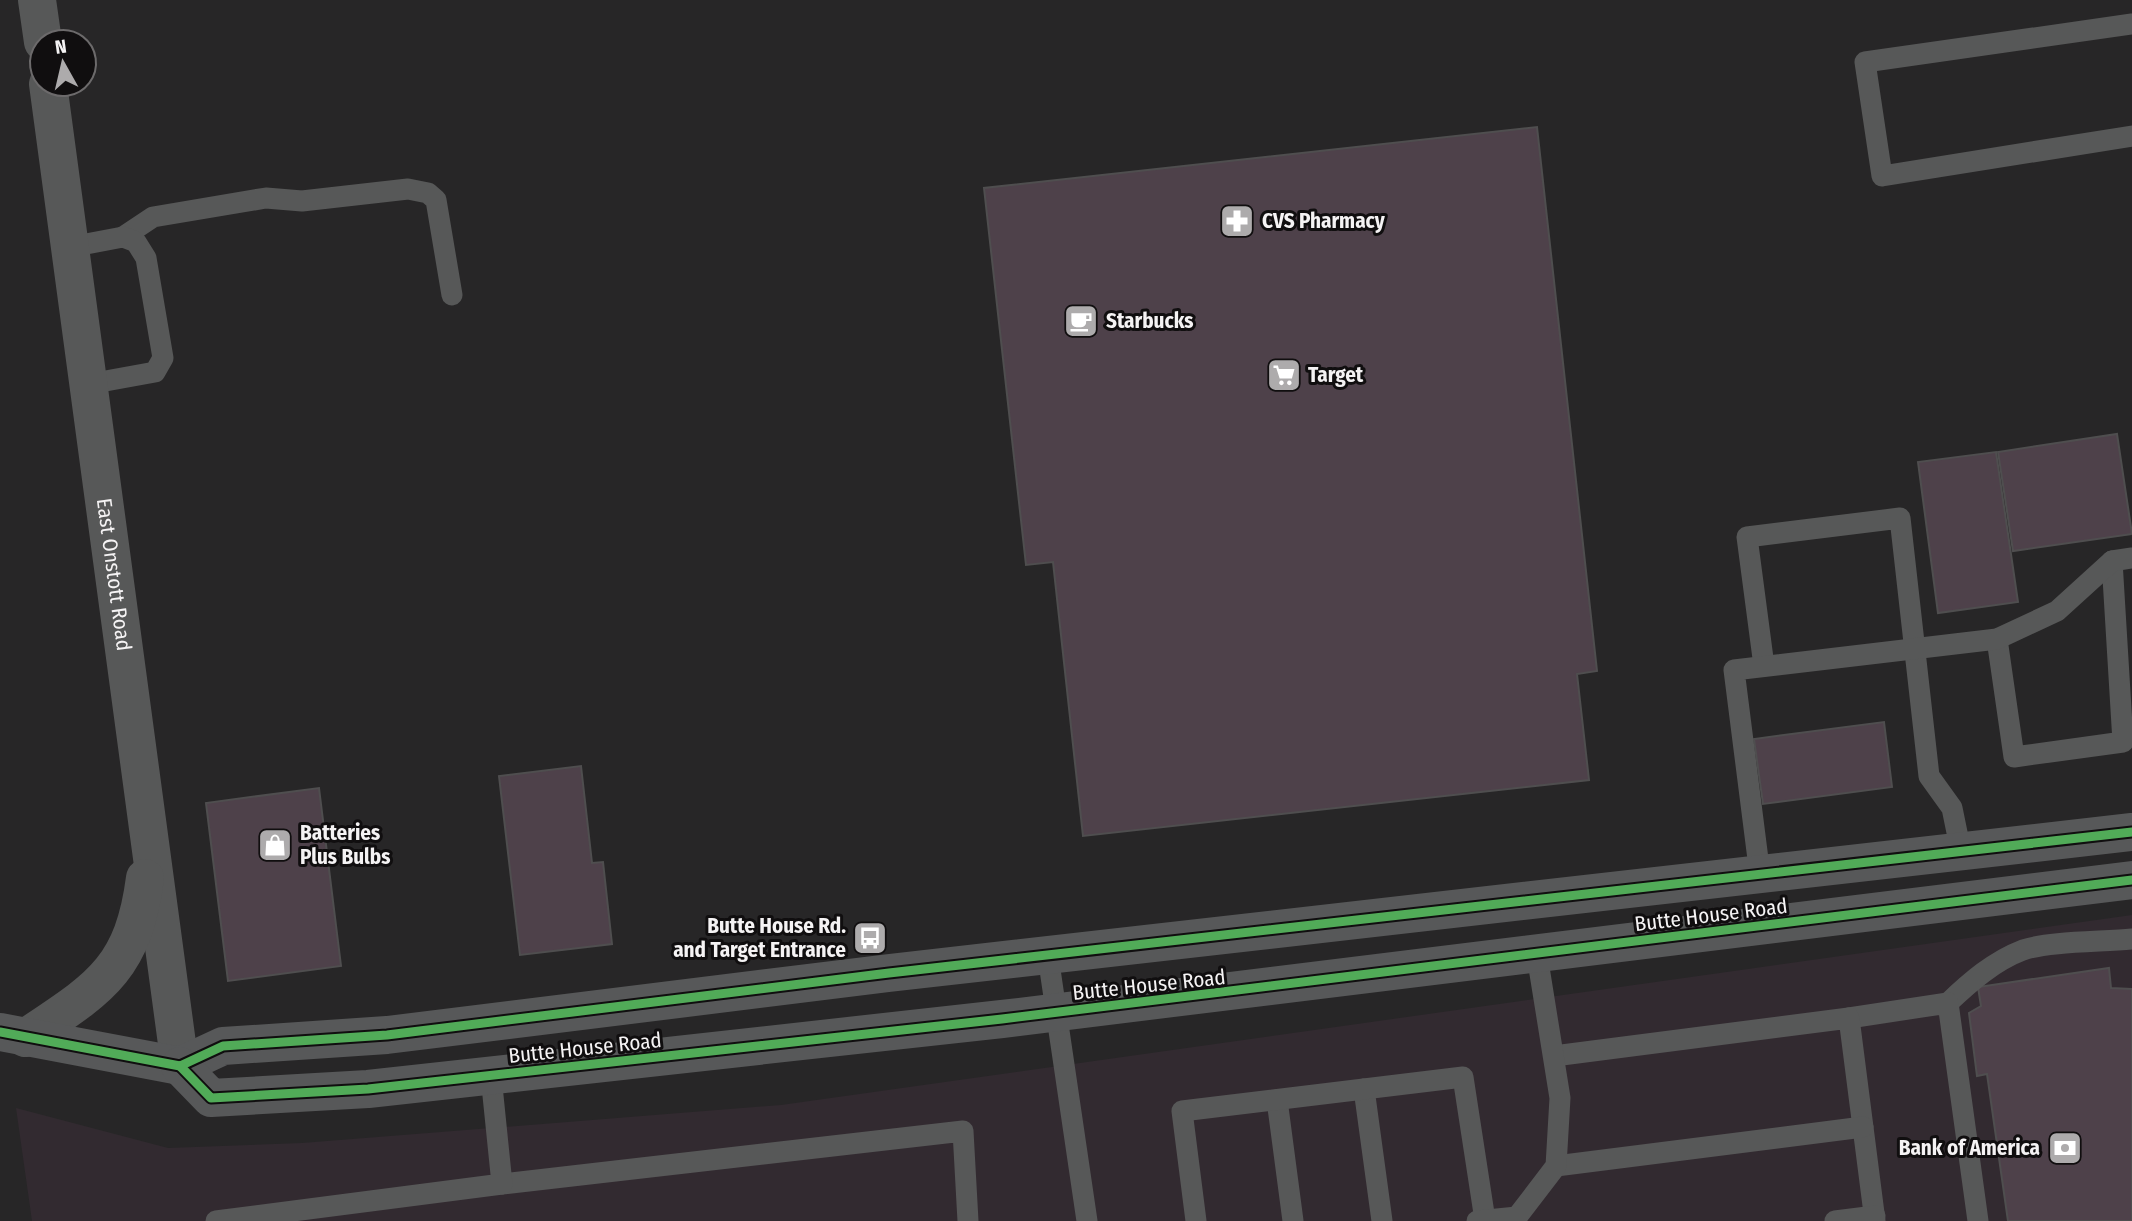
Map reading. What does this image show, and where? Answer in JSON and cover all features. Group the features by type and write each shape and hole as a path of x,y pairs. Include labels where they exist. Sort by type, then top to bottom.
{"main road":[{"name":"Butte House Road","path":"2132,832 387,1035 223,1046 180,1066 211,1098 368,1089 1058,1013 2132,880"},
{"path":"13,1035 180,1066"}],"street":[{"path":"37,0 41,28"},
{"name":"East Onstott Road","path":"50,98 180,1066"},
{"path":"13,1035 99,986 125,951 140,918 150,841"}],"lane":[{"path":"2132,24 1865,62 1882,176 2132,136"},
{"path":"70,247 123,237 153,217 265,198 302,201 408,189 428,193 436,200 452,295"},
{"path":"89,384 155,372 163,358 146,258 136,242 123,237"},
{"path":"1764,666 1747,537 1900,518 1929,776 1952,808 1961,852"},
{"path":"1760,874 1734,670 1997,639 2057,611 2122,560"},
{"path":"1997,639 2014,757 2123,742 2122,560"},
{"path":"1554,1056 1948,1003 1970,982 2003,959 2026,949 2132,939"},
{"path":"1196,1221 1182,1111 1463,1077 1481,1221 1518,1219 1556,1166 1560,1098 1537,955"},
{"path":"1048,957 1087,1221"},
{"path":"1948,1003 1979,1221"},
{"path":"1835,1221 1875,1219 1849,1018"},
{"path":"491,1076 502,1184"},
{"path":"1364,1089 1382,1221"},
{"path":"1277,1100 1293,1221"},
{"path":"1556,1166 1863,1127"},
{"path":"216,1221 502,1184 964,1131 968,1221"}],"shaded area":[{"path":"2132,915 2132,1221 32,1221 16,1108 168,1148 302,1143 781,1105"}],"building":[{"name":"Target","path":"1537,127 1597,671 1577,674 1589,780 1083,836 1053,562 1026,565 984,188"},
{"path":"2117,434 2132,534 2013,551 1998,452"},
{"path":"1996,452 2018,602 1938,613 1918,462"},
{"path":"1884,722 1892,787 1763,804 1754,739"},
{"path":"581,766 592,863 603,862 612,944 520,955 499,776"},
{"path":"319,788 341,966 228,981 206,803"},
{"name":"Bank of America","path":"2109,968 2111,988 2132,989 2132,1221 2008,1221 1987,1074 1977,1076 1969,1013 1981,1006 1978,987"}],"cycle path":[{"path":"0,1032 180,1066 223,1046 387,1035 889,973 2132,832"},
{"path":"180,1066 211,1098 368,1089 1002,1019 2132,880"}],"place":[{"name":"CVS Pharmacy","path":"1237,221"},
{"name":"Starbucks","path":"1081,321"},
{"name":"Target","path":"1284,375"},
{"name":"Batteries Plus Bulbs","path":"275,845"},
{"name":"Butte House Rd. and Target Entrance","path":"870,938"},
{"name":"Bank of America","path":"2065,1148"}]}
